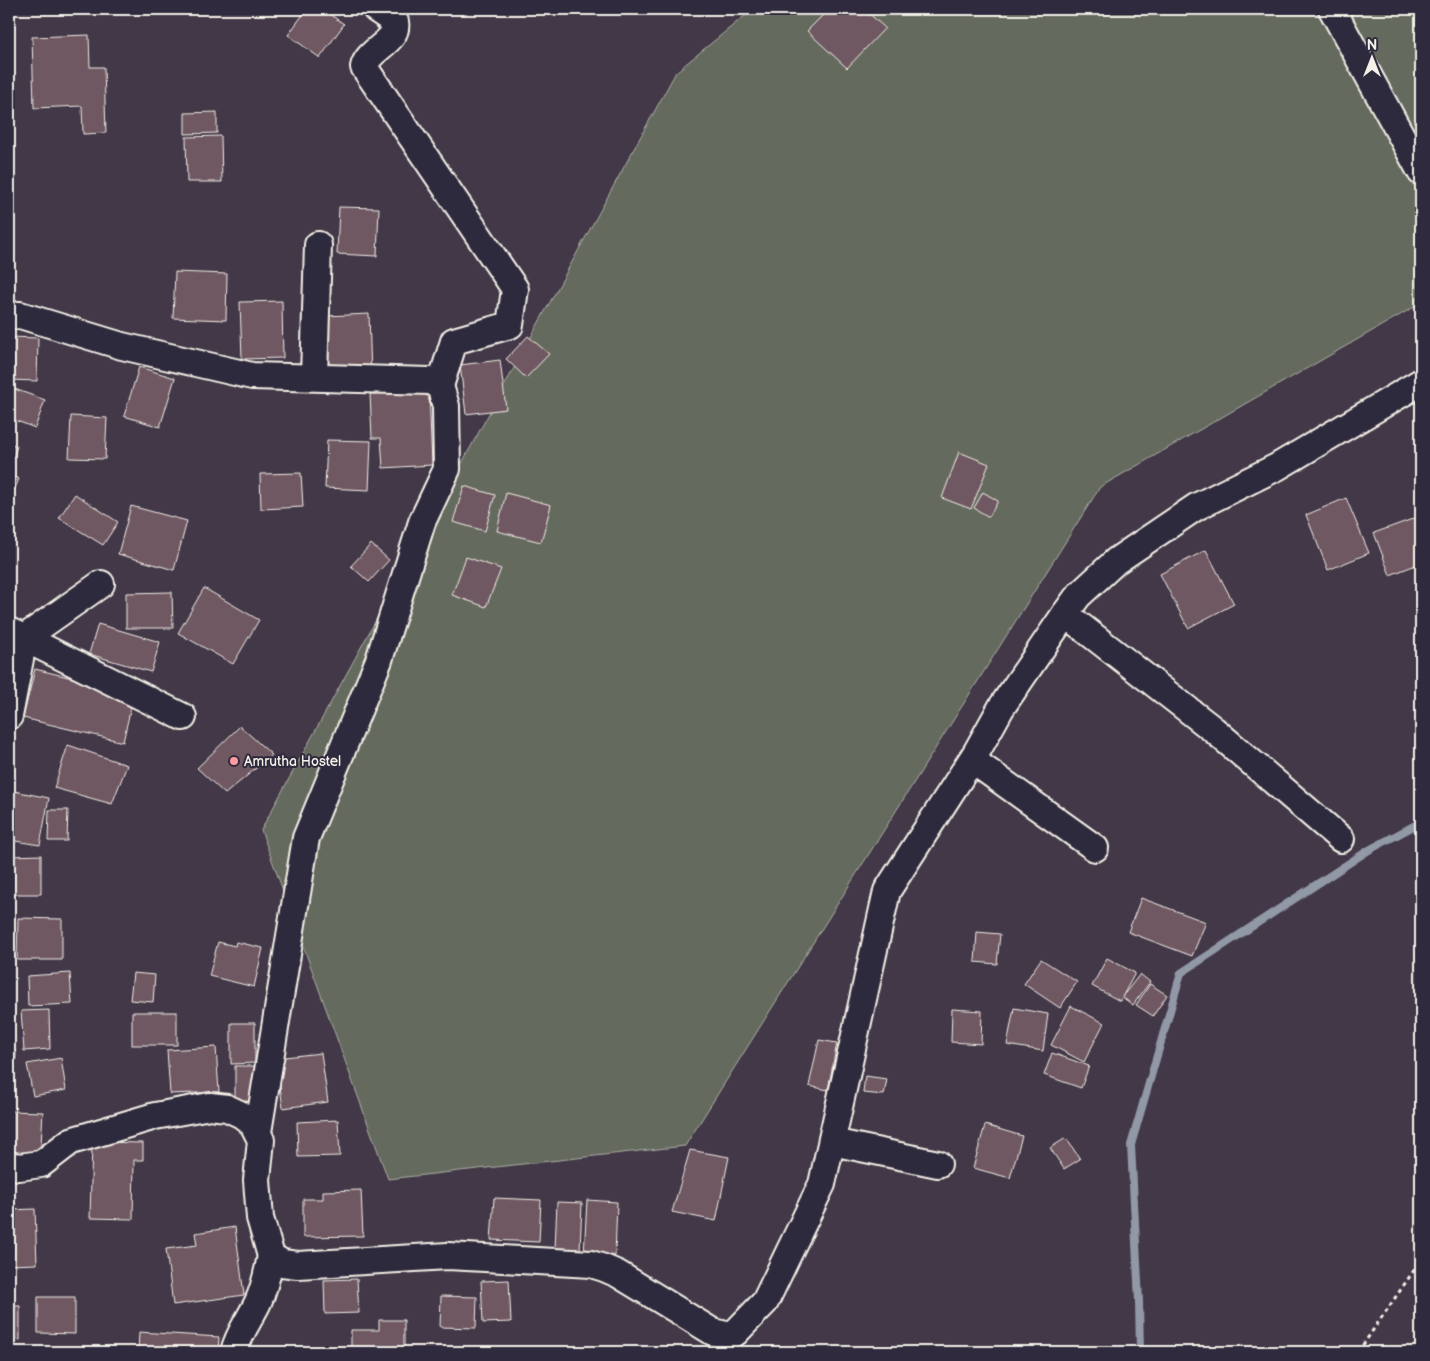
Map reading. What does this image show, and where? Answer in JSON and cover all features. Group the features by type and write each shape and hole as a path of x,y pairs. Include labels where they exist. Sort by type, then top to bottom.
{"street":[{"path":"258,1132 306,838 379,660 422,522 447,468 446,406 440,386 454,341 510,325 514,289 364,66 367,58 392,35 396,27 395,22 376,9"},
{"path":"1332,9 1421,172"},
{"path":"314,377 318,245"},
{"path":"9,316 20,315 122,346 252,376 430,381 440,386"},
{"path":"271,1256 282,1263 298,1266 448,1256 590,1264 618,1274 713,1332 726,1335 738,1343 767,1299 822,1184 887,891 972,760 1001,708 1064,614 1078,596 1116,561 1196,507 1276,467 1421,382"},
{"path":"17,634 101,584"},
{"path":"1064,614 1214,730 1341,839"},
{"path":"9,716 17,634"},
{"path":"17,634 183,716"},
{"path":"972,760 1095,848"},
{"path":"9,1165 19,1167 41,1164 71,1142 155,1116 210,1106 227,1108 242,1115 253,1124 262,1140 257,1180 260,1218 271,1256 259,1301 245,1326 234,1352"},
{"path":"832,1142 938,1164"}],"path":[{"path":"1358,1352 1421,1260"}],"shaded area":[{"path":"753,9 1421,9 1421,303 1100,487 685,1146 388,1179 261,830 676,72"}],"building":[{"path":"307,9 322,9 344,24 320,58 288,35"},
{"path":"829,9 864,9 885,28 847,68 807,31"},
{"path":"89,35 90,67 104,67 106,133 83,134 82,106 34,108 32,37"},
{"path":"217,112 217,133 185,134 185,113"},
{"path":"221,136 222,182 187,182 186,137"},
{"path":"339,207 379,208 377,256 337,254"},
{"path":"175,272 227,274 226,320 173,318"},
{"path":"282,301 283,358 242,359 240,302"},
{"path":"369,314 371,376 328,376 326,316"},
{"path":"528,336 549,354 526,378 506,359"},
{"path":"9,337 38,338 37,381 9,380"},
{"path":"500,360 506,409 466,414 460,365"},
{"path":"139,367 175,378 160,427 124,416"},
{"path":"9,387 45,400 35,428 9,418"},
{"path":"429,392 432,465 383,468 381,438 372,438 370,394"},
{"path":"71,416 107,418 105,459 69,458"},
{"path":"327,440 371,441 369,490 325,488"},
{"path":"9,443 17,446 9,471"},
{"path":"959,452 989,464 971,509 942,498"},
{"path":"301,473 303,507 261,509 260,474"},
{"path":"9,475 19,479 10,500 9,500"},
{"path":"464,486 495,495 485,531 453,522"},
{"path":"983,492 998,501 989,517 974,508"},
{"path":"506,493 551,505 541,542 497,531"},
{"path":"75,494 118,522 103,545 59,518"},
{"path":"1346,498 1369,553 1328,570 1306,515"},
{"path":"131,506 187,521 174,570 118,554"},
{"path":"1418,517 1421,525 1421,563 1390,575 1374,533"},
{"path":"371,544 389,560 369,582 351,566"},
{"path":"1206,550 1234,604 1188,628 1160,574"},
{"path":"466,557 501,569 486,607 452,595"},
{"path":"204,588 259,620 233,664 178,633"},
{"path":"172,592 173,628 126,628 126,593"},
{"path":"98,624 160,642 151,672 89,654"},
{"path":"35,669 134,693 123,742 23,718"},
{"name":"Amrutha Hostel","path":"240,726 272,755 225,794 197,768"},
{"path":"68,745 127,765 112,804 54,788"},
{"path":"9,790 49,798 40,845 9,840"},
{"path":"49,810 68,810 67,841 48,841"},
{"path":"41,855 41,894 9,894 9,856"},
{"path":"1141,898 1206,922 1192,956 1128,932"},
{"path":"18,918 62,919 62,960 17,960"},
{"path":"977,932 1000,934 997,964 975,962"},
{"path":"218,942 235,946 236,942 263,948 254,987 209,976"},
{"path":"1107,958 1135,973 1120,1001 1092,986"},
{"path":"1041,959 1077,982 1060,1008 1024,984"},
{"path":"70,973 72,1004 28,1006 27,976"},
{"path":"133,973 155,975 153,1002 130,1000"},
{"path":"1140,974 1150,982 1133,1005 1122,997"},
{"path":"1150,984 1167,995 1153,1016 1136,1005"},
{"path":"1071,1006 1104,1023 1084,1062 1051,1045"},
{"path":"1014,1008 1048,1014 1043,1051 1007,1045"},
{"path":"952,1009 982,1011 981,1044 951,1042"},
{"path":"49,1010 50,1049 24,1051 21,1011"},
{"path":"132,1012 177,1012 177,1045 132,1045"},
{"path":"231,1023 255,1023 255,1063 231,1064"},
{"path":"819,1040 837,1043 828,1090 809,1086"},
{"path":"216,1047 219,1092 170,1094 167,1050"},
{"path":"9,1051 16,1051 15,1072 9,1072"},
{"path":"321,1053 328,1102 283,1108 276,1058"},
{"path":"1052,1053 1089,1066 1081,1088 1044,1075"},
{"path":"61,1058 66,1090 33,1096 27,1064"},
{"path":"235,1066 258,1066 259,1106 235,1107"},
{"path":"865,1076 887,1079 884,1095 863,1093"},
{"path":"10,1111 43,1112 40,1161 9,1159"},
{"path":"338,1120 340,1156 298,1157 297,1122"},
{"path":"985,1125 1022,1136 1010,1178 973,1168"},
{"path":"1066,1138 1080,1159 1064,1169 1050,1148"},
{"path":"92,1142 143,1143 143,1160 134,1160 133,1219 90,1218"},
{"path":"690,1150 729,1157 716,1221 672,1212"},
{"path":"361,1190 363,1236 303,1237 303,1199 323,1199 323,1191"},
{"path":"494,1198 541,1200 539,1242 491,1240"},
{"path":"587,1200 617,1202 615,1256 584,1255"},
{"path":"557,1202 582,1203 580,1250 555,1249"},
{"path":"35,1209 37,1264 9,1265 9,1210"},
{"path":"235,1227 244,1295 173,1305 166,1249 197,1245 195,1233"},
{"path":"357,1279 359,1313 325,1314 324,1280"},
{"path":"509,1280 511,1322 483,1323 481,1281"},
{"path":"441,1296 477,1297 476,1328 440,1327"},
{"path":"38,1297 75,1297 75,1334 38,1333"},
{"path":"9,1306 20,1306 20,1340 9,1339"},
{"path":"379,1320 404,1320 404,1352 351,1352 351,1330 379,1330"},
{"path":"139,1332 219,1337 218,1352 138,1352"}],"waterway":[{"path":"1140,1352 1131,1145 1181,973 1369,850 1421,822"}],"place":[{"name":"Amrutha Hostel","path":"234,761"}]}
